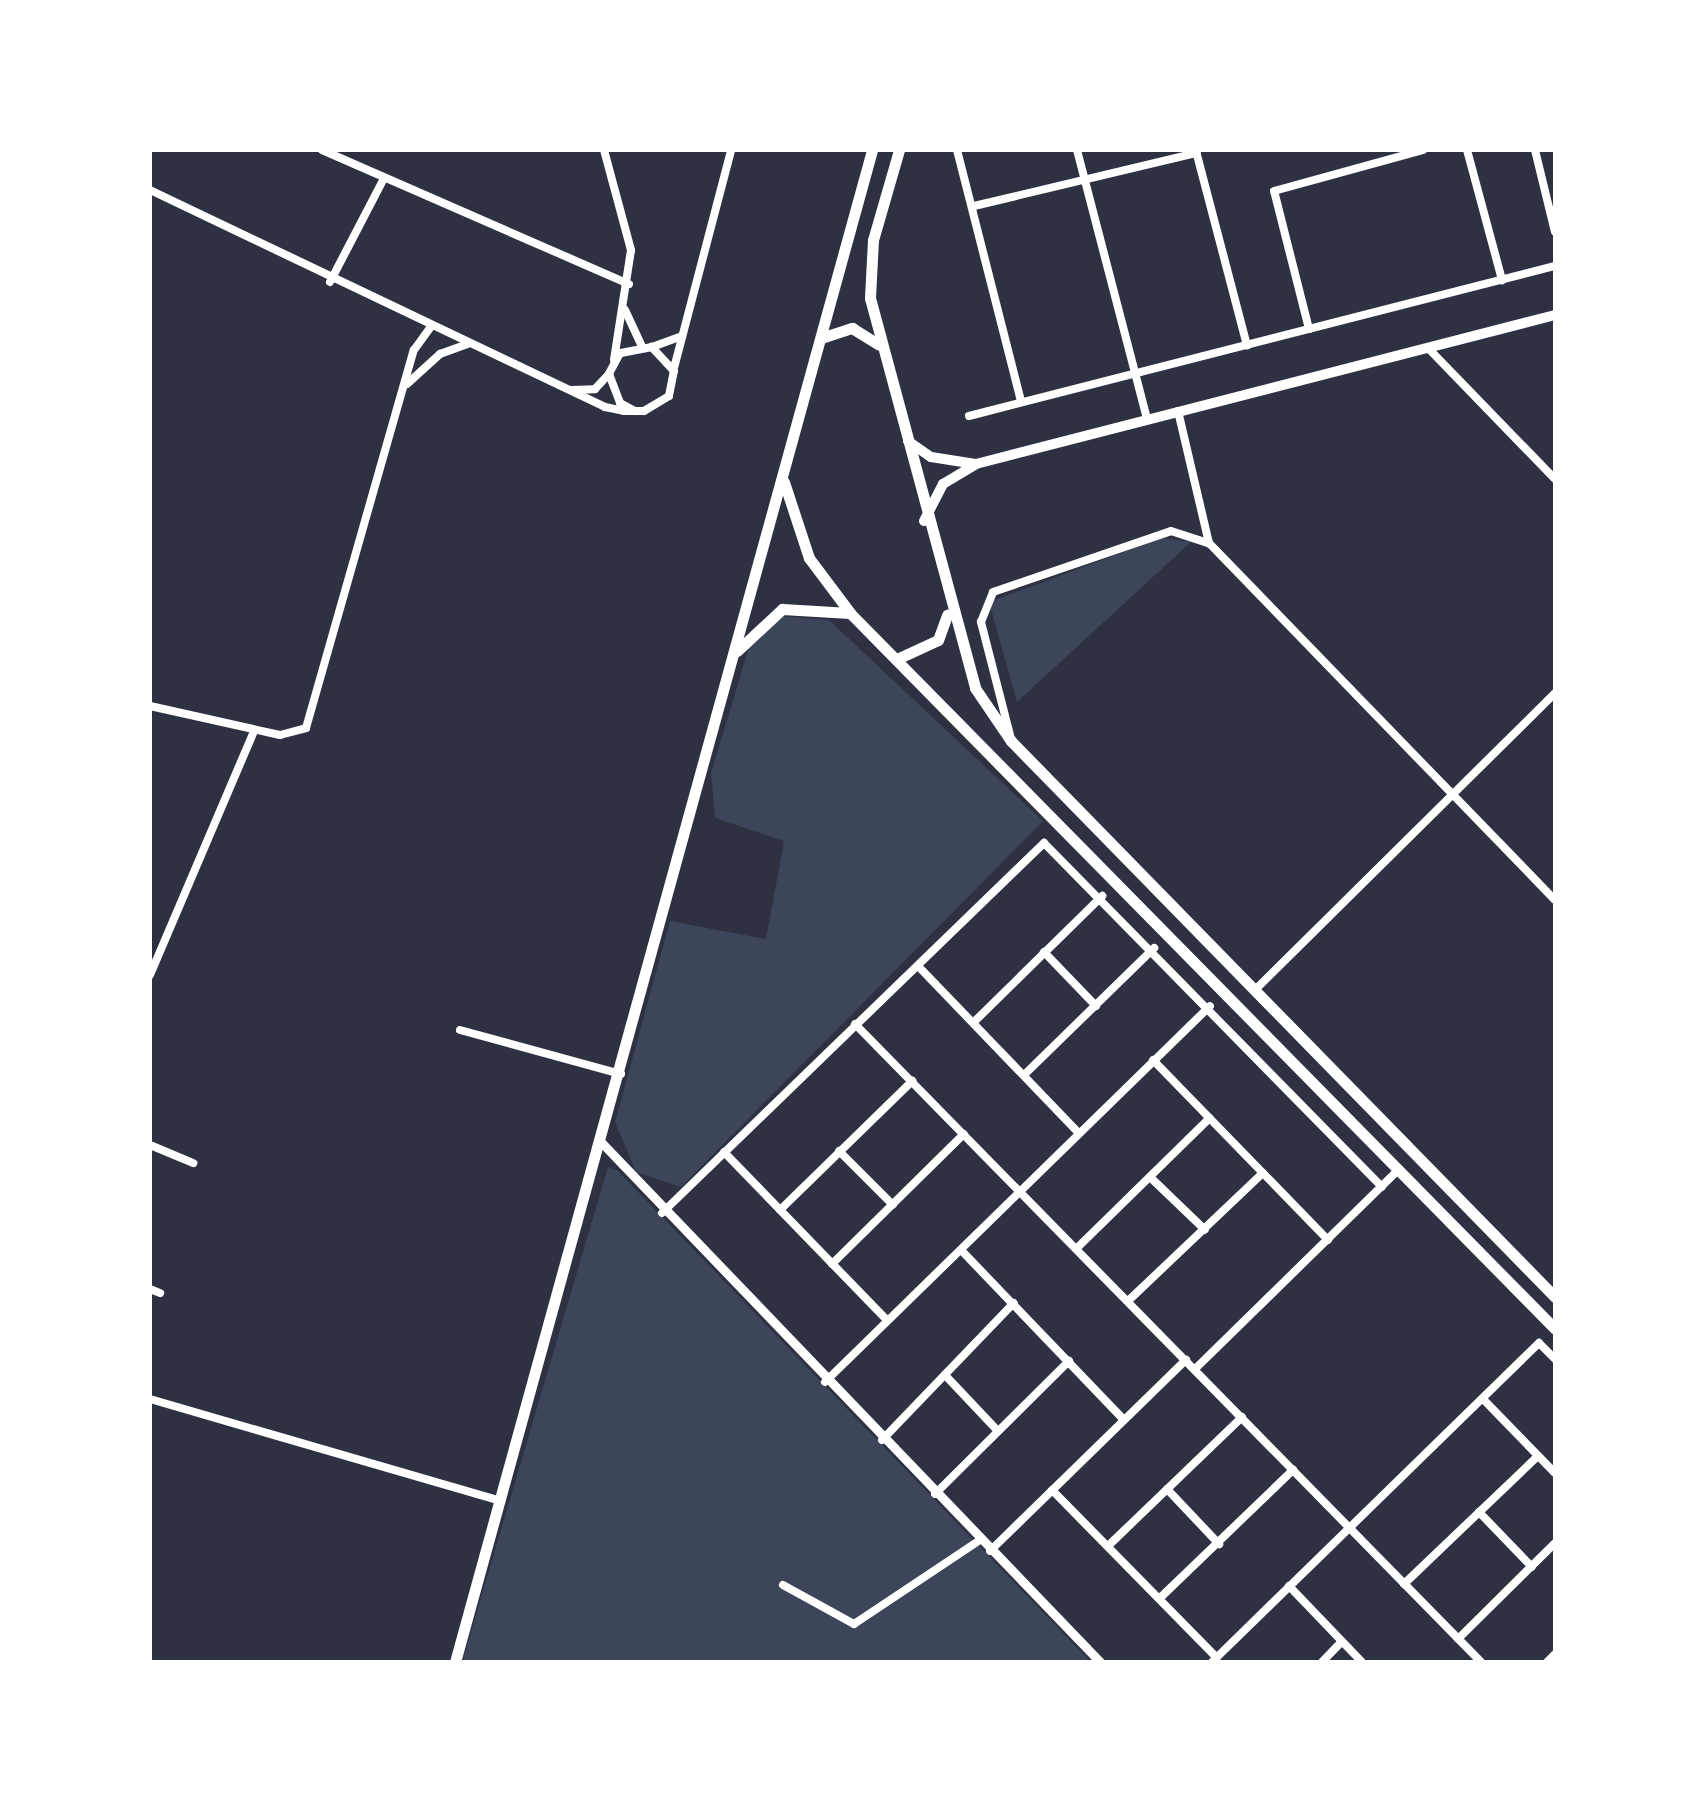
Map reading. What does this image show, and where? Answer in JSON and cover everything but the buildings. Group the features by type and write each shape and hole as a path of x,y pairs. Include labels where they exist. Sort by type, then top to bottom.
{"main road":[{"path":"455,1662 621,1074 872,150"},
{"path":"899,150 870,262 878,344 948,610 975,688 1011,741 1555,1297"},
{"path":"924,521 943,484 976,464 1555,315"},
{"path":"821,338 852,328 878,344"},
{"path":"900,432 931,457 976,464"},
{"path":"783,478 810,558 851,614 1051,812 1555,1328"},
{"path":"735,654 782,609 851,614"},
{"path":"899,658 938,640 948,610"},
{"path":"1028,789 1044,775"},
{"path":"1051,812 1065,796"},
{"path":"1497,1269 1513,1254"},
{"path":"1514,1287 1531,1272"}],"street":[{"path":"322,150 383,180 629,284"},
{"path":"566,390 595,389 609,374 629,284 628,230 604,150"},
{"path":"150,190 330,282 566,390 634,410 662,404 731,150"},
{"path":"957,150 1021,402"},
{"path":"1078,150 1147,418"},
{"path":"1366,150 1370,164"},
{"path":"1309,328 1274,193 1423,150"},
{"path":"1467,150 1502,280"},
{"path":"1535,150 1555,232"},
{"path":"974,206 1196,152 1247,345"},
{"path":"330,282 383,180"},
{"path":"969,416 1555,266"},
{"path":"624,306 641,346"},
{"path":"150,706 290,736 312,720 402,392 430,328"},
{"path":"613,362 641,346 652,347 682,336"},
{"path":"402,392 430,360 468,344"},
{"path":"652,347 674,371"},
{"path":"1428,348 1555,479"},
{"path":"609,374 620,403 634,410"},
{"path":"1178,411 1209,542"},
{"path":"1011,741 981,622 993,592 1171,530 1209,542 1555,900"},
{"path":"1255,990 1555,693"},
{"path":"150,975 254,731"},
{"path":"662,1212 920,966 1040,845 1056,848 1382,1186"},
{"path":"974,1022 1102,896"},
{"path":"1024,1075 1154,948"},
{"path":"1044,952 1096,1006"},
{"path":"920,966 1079,1132"},
{"path":"825,1382 1210,1006"},
{"path":"855,1024 1481,1662"},
{"path":"460,1030 621,1074"},
{"path":"1153,1060 1328,1240"},
{"path":"780,1210 912,1080"},
{"path":"1076,1249 1210,1118"},
{"path":"832,1264 964,1134"},
{"path":"601,1142 662,1212 825,1382 1100,1662"},
{"path":"150,1146 193,1163"},
{"path":"839,1151 893,1205"},
{"path":"724,1152 887,1320"},
{"path":"1195,1369 1400,1168"},
{"path":"1128,1301 1263,1173"},
{"path":"1150,1177 1205,1230"},
{"path":"961,1250 1124,1419"},
{"path":"150,1288 160,1293"},
{"path":"882,1440 1014,1303"},
{"path":"1052,1490 1160,1598 1214,1660 1539,1342 1555,1359"},
{"path":"990,1551 1186,1360"},
{"path":"935,1494 1069,1361"},
{"path":"945,1375 998,1432"},
{"path":"150,1399 500,1502"},
{"path":"1483,1399 1555,1473"},
{"path":"1108,1546 1242,1417"},
{"path":"1404,1584 1538,1456"},
{"path":"1160,1598 1293,1470"},
{"path":"1167,1489 1219,1544"},
{"path":"1479,1512 1532,1567"},
{"path":"782,1586 854,1624 980,1540"},
{"path":"1458,1639 1555,1544"},
{"path":"1289,1586 1362,1662"},
{"path":"1322,1662 1341,1642"},
{"path":"1547,1662 1555,1654"}],"shaded area":[{"path":"1162,538 1191,542 1017,702 989,602"},
{"path":"779,616 829,620 1043,821 681,1187 636,1172 615,1122 670,921 766,939 784,841 715,818 711,773 750,644"},
{"path":"608,1167 618,1171 1091,1662 462,1662"}]}
